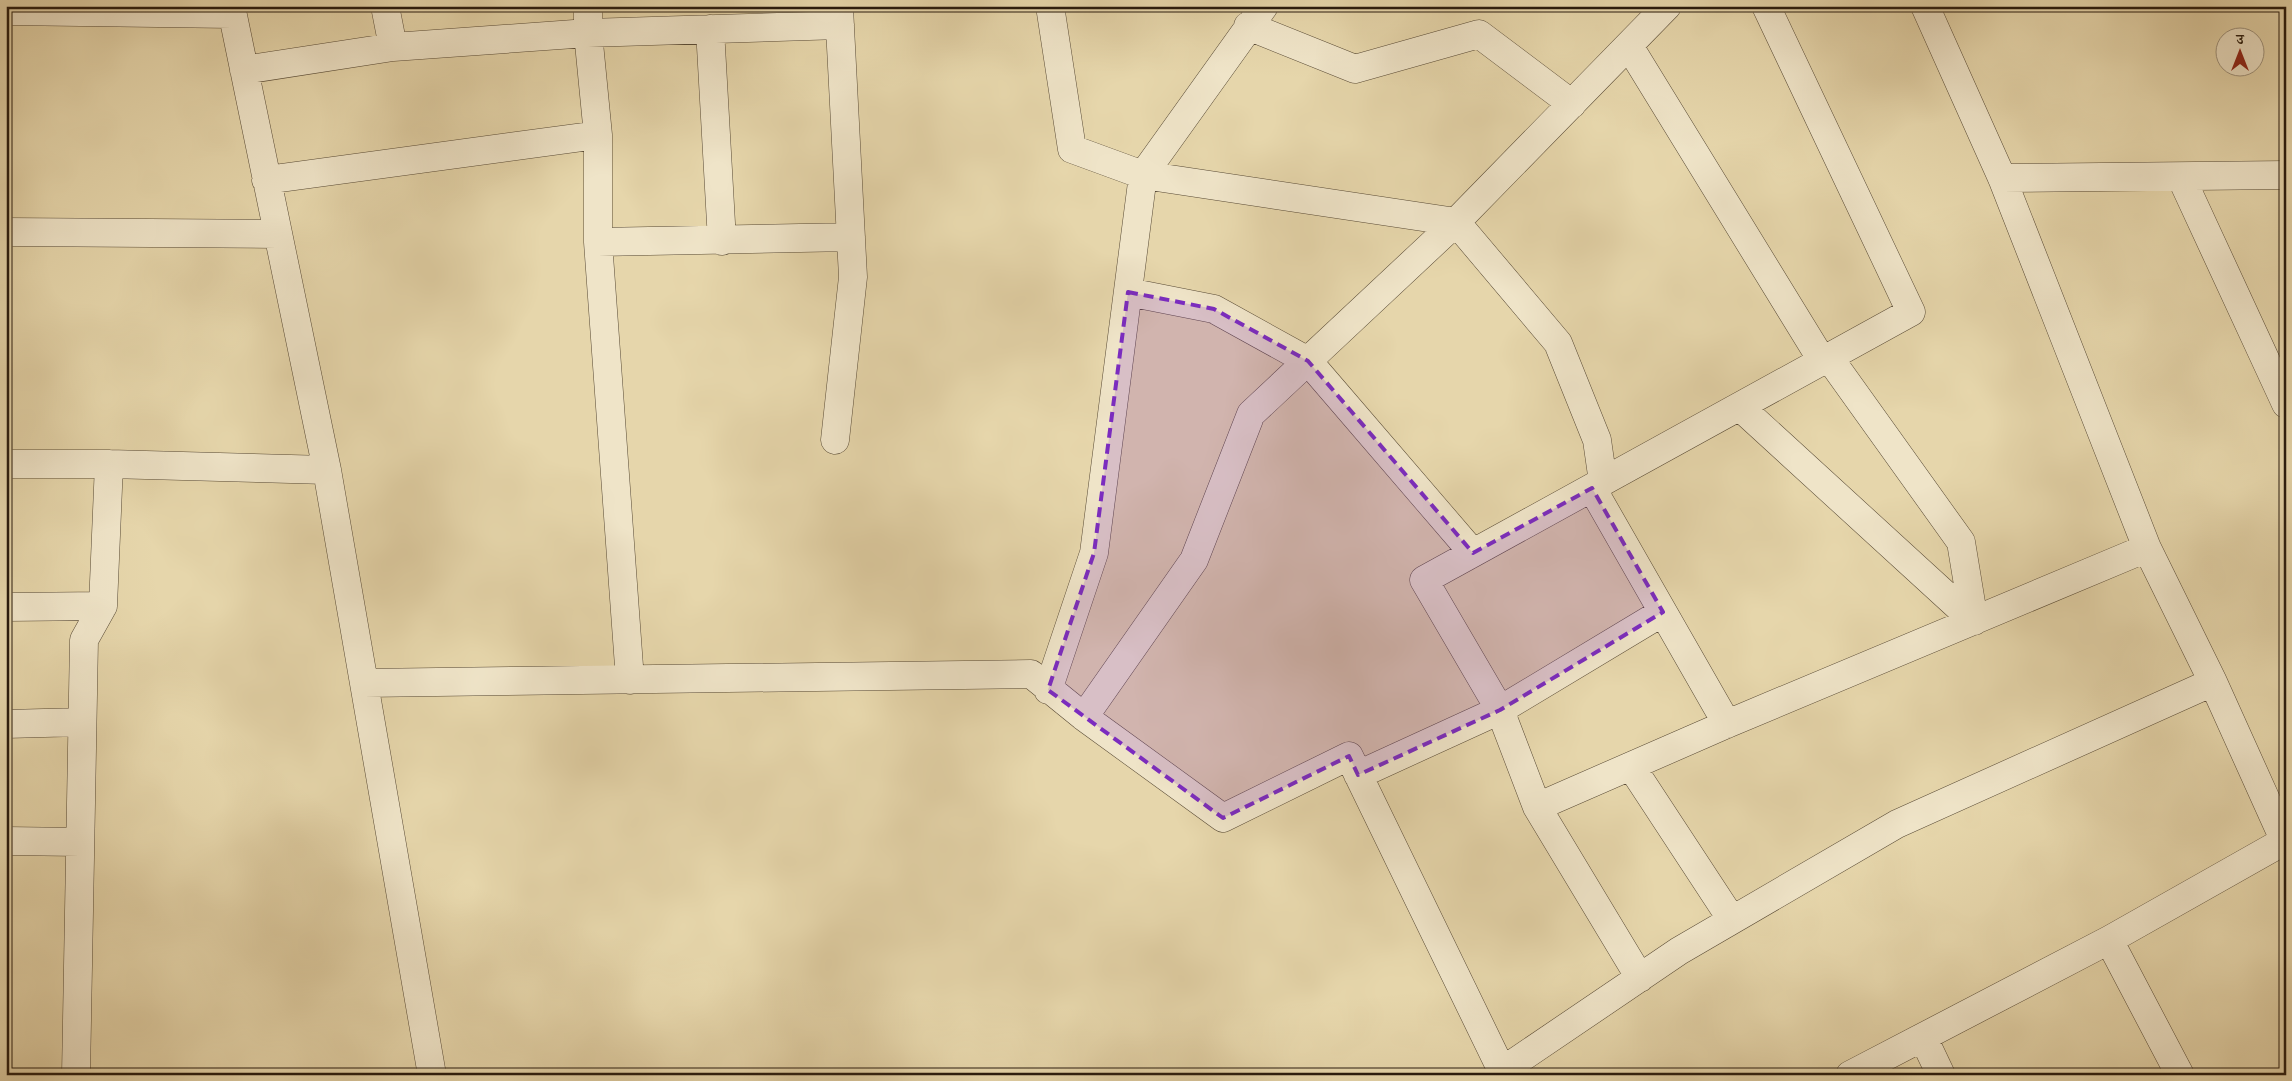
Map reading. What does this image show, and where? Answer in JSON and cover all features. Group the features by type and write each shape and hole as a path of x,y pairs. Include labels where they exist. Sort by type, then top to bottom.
{"street":[{"path":"385,6 393,47"},
{"path":"588,6 588,33 598,135 598,242 630,680"},
{"path":"1050,6 1072,149 1143,175 1456,222 1558,342 1597,440 1598,484 1663,612 1727,724"},
{"path":"1084,717 1194,560 1251,414 1456,222 1667,6"},
{"path":"1640,978 1537,807 1500,710 1424,580 1911,312 1766,6"},
{"path":"1850,1075 2109,940 2285,841 2213,682 2147,548 2002,178 1925,6"},
{"path":"6,11 232,10 327,470 432,1075"},
{"path":"244,70 393,47 588,33 710,29 840,16 853,277 835,440"},
{"path":"1048,690 1094,553 1143,175 1256,16 1355,69 1479,34 1572,104"},
{"path":"710,29 722,241"},
{"path":"1628,46 1826,360 1960,542 1974,621"},
{"path":"266,180 598,135"},
{"path":"2181,176 2286,404"},
{"path":"2002,178 2286,176"},
{"path":"6,232 277,234"},
{"path":"598,242 851,237"},
{"path":"1128,292 1214,309 1308,361 1473,553"},
{"path":"1740,407 1974,621"},
{"path":"6,464 109,464 327,470"},
{"path":"76,1075 84,640 103,606 109,464"},
{"path":"1537,807 1727,724 2147,548"},
{"path":"6,607 103,606"},
{"path":"1358,775 1500,710 1663,612"},
{"path":"364,683 1031,674 1048,690 1084,717 1223,818 1349,756 1503,1073 1640,978 1732,920 1897,824 2213,682"},
{"path":"6,724 82,722"},
{"path":"1631,766 1732,920"},
{"path":"6,841 80,842"},
{"path":"2109,940 2180,1075"},
{"path":"1923,1037 1941,1075"}],"highlighted area":[{"path":"1128,292 1214,309 1308,361 1473,553 1592,488 1663,612 1500,710 1358,775 1349,756 1223,818 1048,690 1094,553"}]}
